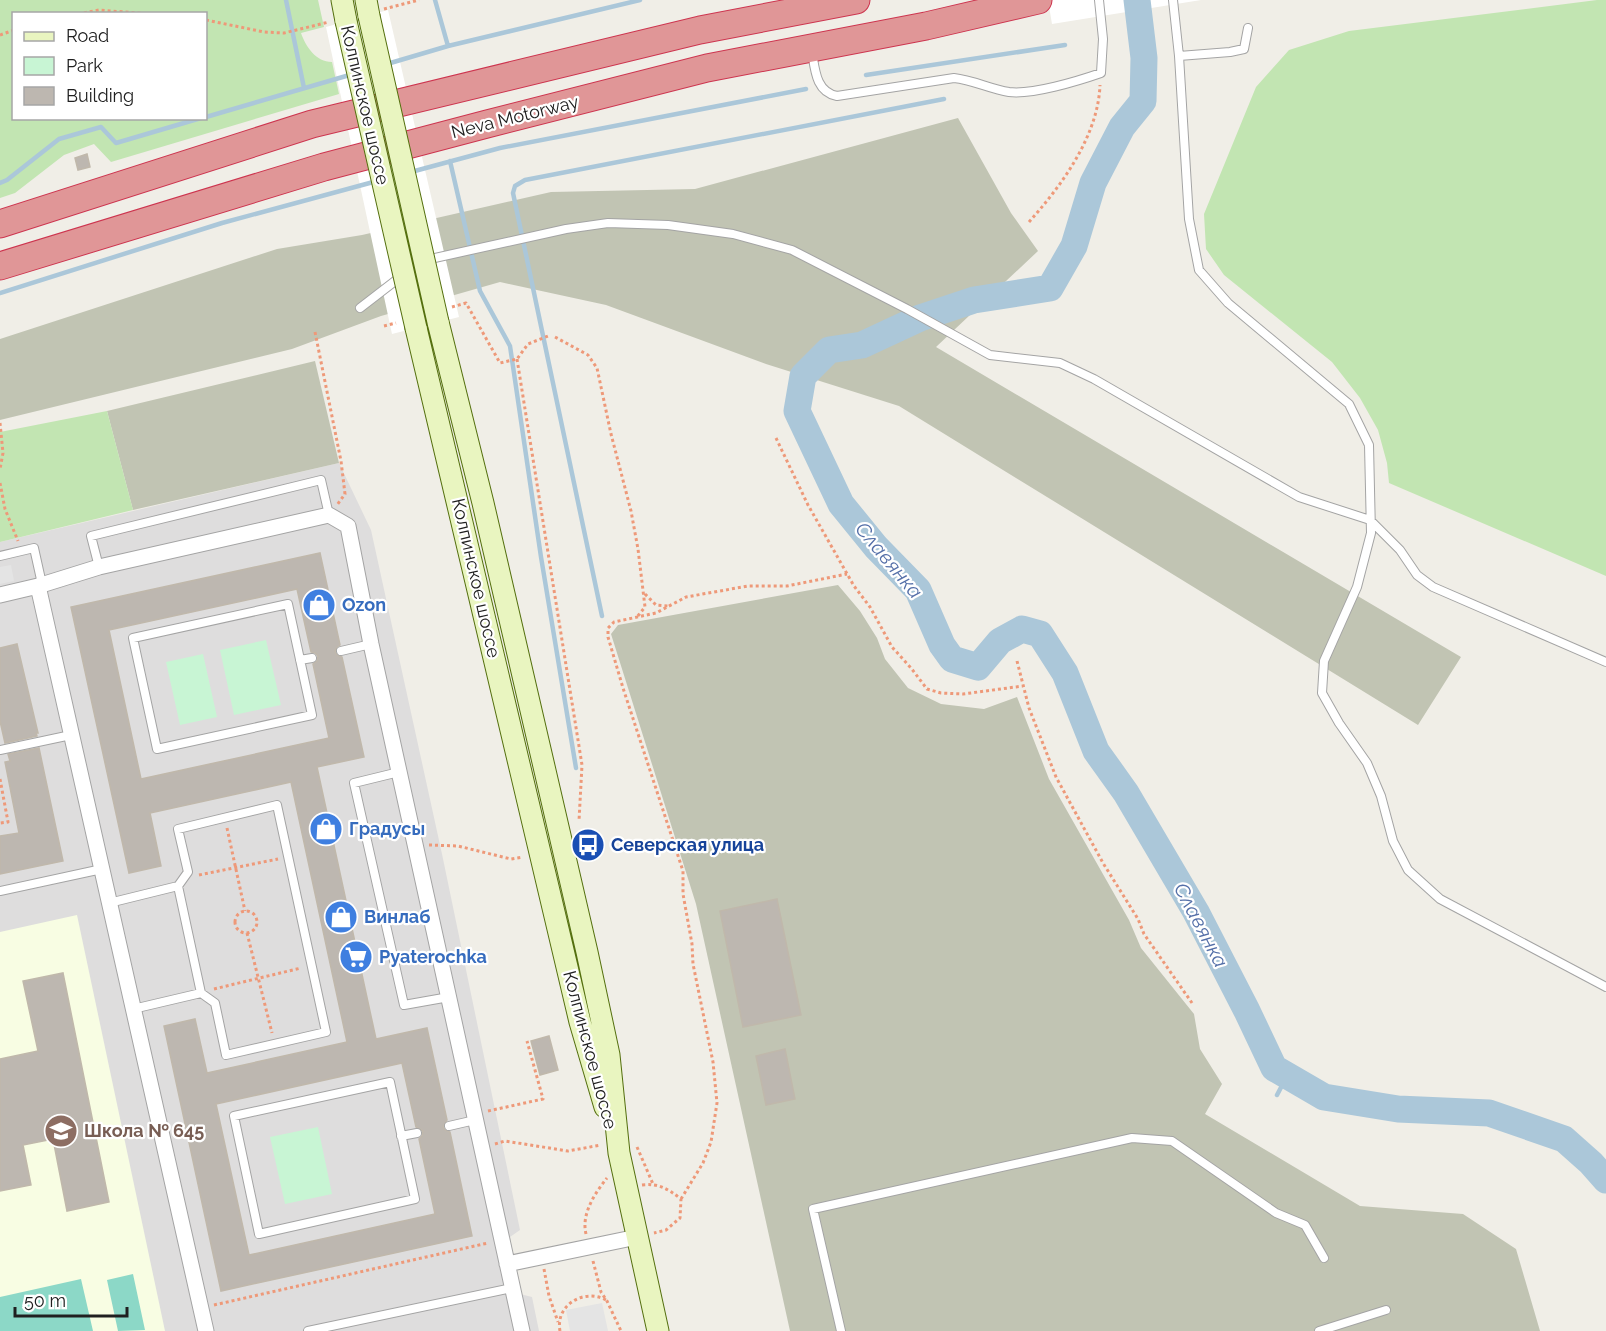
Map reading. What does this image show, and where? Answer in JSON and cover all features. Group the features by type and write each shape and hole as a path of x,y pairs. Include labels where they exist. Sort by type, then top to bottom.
{"highway":[{"path":"0,224 312,124 803,5 856,0"},
{"name":"Neva Motorway","path":"0,266 324,167 706,68 926,26 1038,0"}],"main road":[{"name":"Колпинское шоссе","path":"342,0 338,22 416,328 580,1022 620,1146"},
{"name":"Колпинское шоссе","path":"372,8 438,322 483,503 587,952 609,1055 620,1146 617,1182 637,1237 658,1331"}],"street":[{"path":"0,595 99,567 329,515 348,526 371,644 522,1331"},
{"path":"40,585 71,735 206,1331"},
{"path":"507,1264 637,1237"}],"lane":[{"path":"811,48 819,84 826,92 837,96 954,78 1011,92 1026,92 1083,80 1101,73 1103,39 1099,0"},
{"path":"1173,0 1179,56 1189,219 1200,270 1228,303 1349,404 1369,445 1371,533 1357,587 1324,661 1322,693 1339,723 1367,763 1381,796 1393,841 1408,870 1440,899 1606,987"},
{"path":"1179,56 1244,49 1248,28"},
{"path":"360,308 421,261 566,229 608,223 668,225 733,234 792,250 990,355 1060,363 1094,379 1299,497 1371,520 1400,550 1417,575 1433,587 1606,662"},
{"path":"99,567 91,536 321,480 329,515"},
{"path":"0,556 34,548 40,585"},
{"path":"288,604 300,660 312,715 157,749 133,638 288,604"},
{"path":"341,651 371,644"},
{"path":"300,660 312,658"},
{"path":"0,750 71,735"},
{"path":"399,772 354,783 356,794 404,1005 449,997"},
{"path":"109,903 178,886 188,872 178,829 277,805 326,1032 226,1055 215,1003 201,993 178,886"},
{"path":"0,891 102,869"},
{"path":"133,1009 201,993"},
{"path":"390,1082 401,1136 415,1199 259,1234 234,1116 390,1082"},
{"path":"448,1126 475,1117"},
{"path":"401,1136 417,1133"},
{"path":"841,1331 813,1209 1132,1138 1172,1141 1276,1213 1305,1225 1324,1258"},
{"path":"308,1331 512,1288"},
{"path":"1319,1331 1386,1310"}],"path":[{"path":"372,8 419,0"},
{"path":"88,12 99,10 124,12"},
{"path":"207,20 264,32 284,33 338,22"},
{"path":"1029,222 1043,207 1072,165 1082,146 1100,100 1101,73"},
{"path":"315,332 341,461 345,494 329,515"},
{"path":"507,362 515,360 528,344 548,336"},
{"path":"555,337 588,355 597,368 610,434 631,511 645,607 637,617"},
{"path":"515,360 582,765 579,821"},
{"path":"0,423 3,453 0,469"},
{"path":"776,438 807,505 854,586 870,607 891,647 927,689 941,693 963,694 1023,686"},
{"path":"0,483 5,509 22,551"},
{"path":"637,1237 666,1230 680,1218 681,1199 703,1163 711,1142 717,1103 713,1062 693,964 692,944 683,894 683,871 608,637 608,628 611,623 656,614 686,597 748,586 787,586 847,574"},
{"path":"643,593 656,605 672,605"},
{"path":"1017,661 1029,708 1056,777 1103,863 1126,898 1144,934 1192,1003"},
{"path":"0,779 8,822 0,823"},
{"path":"225,818 245,911"},
{"path":"415,844 458,846 511,859 526,856"},
{"path":"184,878 288,857"},
{"path":"250,910 257,916 258,926 252,932 243,933 236,927 235,918 241,911 245,911 250,910"},
{"path":"247,933 274,1044"},
{"path":"201,993 311,965"},
{"path":"475,1117 543,1099 527,1041"},
{"path":"482,1148 505,1141 568,1151 620,1146 653,1184"},
{"path":"621,1331 601,1292 584,1228 588,1208 597,1189 617,1182 653,1184 668,1188 681,1199"},
{"path":"209,1307 496,1241"},
{"path":"543,1257 549,1296 560,1331"},
{"path":"558,1322 563,1311 575,1299 598,1296 607,1301"}],"shaded area":[{"path":"958,118 1011,213 1038,251 936,347 1461,657 1418,725 899,406 766,364 606,305 500,282 381,316 292,349 0,420 0,339 277,249 362,235 551,192 695,189"},
{"path":"315,361 339,463 133,510 107,411"},
{"path":"339,463 371,530 442,854 520,1230 510,1237 520,1294 532,1297 539,1331 0,1331 0,542"},
{"path":"11,565 14,581 0,584 0,567"},
{"path":"838,585 860,611 877,638 885,659 908,688 941,704 984,709 1017,697 1049,779 1129,920 1141,948 1194,1014 1200,1049 1222,1084 1205,1114 1360,1206 1463,1214 1516,1249 1540,1331 790,1331 696,904 611,634 618,625"},
{"name":"Школа № 645","path":"77,915 165,1331 0,1331 0,932"},
{"path":"133,1274 145,1330 118,1331 107,1280"},
{"path":"81,1279 93,1331 0,1331 0,1297"},
{"path":"602,1303 608,1331 570,1331 566,1310"}],"green space":[{"path":"0,0 318,0 324,27 301,33 316,57 332,62 339,94 111,162 94,144 64,155 15,193 0,198"},
{"path":"1606,0 1606,576 1389,483 1387,463 1378,430 1360,398 1332,362 1224,275 1206,249 1204,214 1256,87 1289,50 1349,31"},
{"path":"107,411 133,510 0,542 0,432"},
{"path":"266,640 281,705 234,715 220,650"},
{"path":"203,654 217,717 180,725 166,662"},
{"path":"318,1127 332,1194 285,1204 270,1137"}],"pier":[{"path":"1048,0 1201,0 1052,24"},
{"path":"388,10 459,317 392,334 326,27"}],"building":[{"path":"87,154 90,167 78,170 75,158"},
{"path":"320,553 340,645 335,652 342,657 364,757 317,767 376,1039 427,1028 447,1120 443,1127 450,1132 472,1236 221,1291 164,1026 195,1019 207,1073 347,1042 291,782 150,813 161,866 129,873 71,607","holes":["297,589 311,652 318,656 317,661 313,664 329,738 141,779 109,630","402,1063 416,1127 423,1131 419,1139 435,1214 249,1255 216,1104"]},
{"path":"17,644 38,733 36,733 37,736 5,743 0,721 0,648"},
{"path":"39,748 63,861 0,874 0,836 19,833 5,762 10,761 8,754"},
{"path":"777,899 801,1015 743,1027 720,911"},
{"path":"63,973 109,1202 67,1211 53,1139 23,1145 31,1185 0,1191 0,1059 38,1051 23,981"},
{"path":"549,1036 558,1070 540,1075 531,1041"},
{"path":"785,1049 795,1099 766,1105 756,1056"}],"waterway":[{"path":"286,0 304,88"},
{"path":"435,0 448,46"},
{"path":"387,64 448,46 640,0"},
{"name":"Славянка","path":"1137,0 1144,58 1143,101 1122,127 1093,183 1074,246 1050,288 974,300 920,318 862,345 829,350 803,376 797,411 841,504 876,547 918,590 942,645 952,659 978,667 1000,641 1022,629 1040,634 1065,673 1096,751 1126,793 1196,912 1274,1068 1324,1097 1398,1109 1489,1113 1564,1139 1606,1180"},
{"path":"866,75 1065,45"},
{"path":"207,117 353,74"},
{"path":"411,172 500,148 806,89"},
{"path":"602,616 513,193 515,186 525,180 944,99"},
{"path":"0,183 59,139 101,127 116,143 194,120"},
{"path":"450,161 480,291 510,346 541,557 576,768"},
{"path":"0,293 222,223 377,181"},
{"path":"1277,1095 1287,1076"}],"place":[{"name":"Ozon","path":"319,605"},
{"name":"Градусы","path":"326,829"},
{"name":"Северская улица","path":"588,845"},
{"name":"Винлаб","path":"341,917"},
{"name":"Pyaterochka","path":"356,957"},
{"name":"Школа № 645","path":"61,1131"}]}
